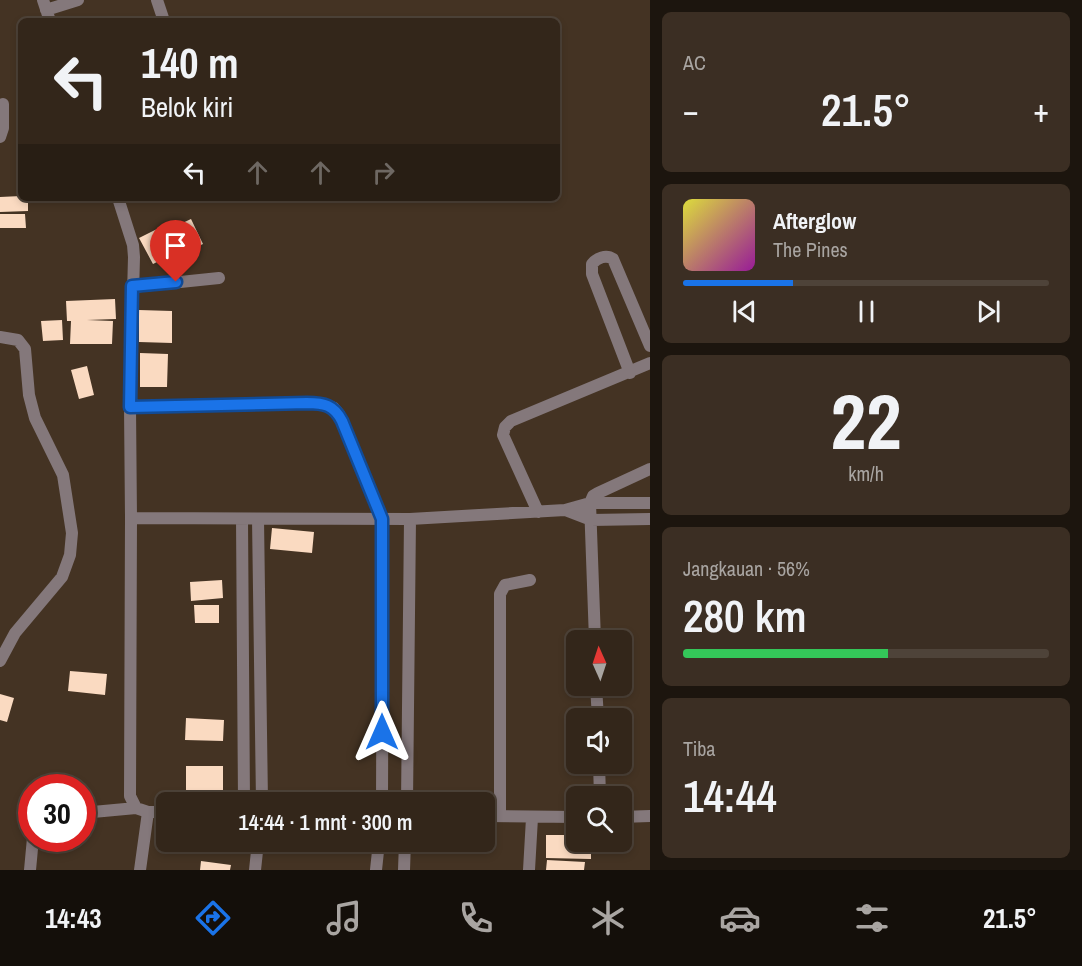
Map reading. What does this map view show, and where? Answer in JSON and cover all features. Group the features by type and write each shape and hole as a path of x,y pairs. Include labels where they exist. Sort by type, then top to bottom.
{"street":[{"path":"47,10 78,0"},
{"path":"157,0 163,18"},
{"path":"0,137 3,128 3,104"},
{"path":"122,201 133,245 130,407 132,518 130,801 142,810"},
{"path":"630,373 592,274 592,264 596,260 606,257 613,259 650,346"},
{"path":"132,286 219,278"},
{"path":"0,337 18,340 25,349 29,395 35,418 63,475 72,532 70,555 62,577 15,633 0,661"},
{"path":"538,512 503,435 505,427 511,422 650,363"},
{"path":"130,407 307,403 328,405 334,408 342,421 382,519 382,792"},
{"path":"595,630 590,503 593,496 598,493 650,469"},
{"path":"132,518 410,519 565,510 590,503 650,503"},
{"path":"565,510 591,520 650,519"},
{"path":"242,519 244,792"},
{"path":"258,519 262,792"},
{"path":"406,792 410,519"},
{"path":"500,816 500,594 505,585 530,580"},
{"path":"140,870 142,810"},
{"path":"96,812 156,811"},
{"path":"495,816 566,817"},
{"path":"632,817 650,816"},
{"path":"529,870 532,818"},
{"path":"30,870 32,852"},
{"path":"255,870 257,852"},
{"path":"376,870 378,852"},
{"path":"404,870 405,852"}],"building":[{"path":"18,196 18,201 28,201 28,211 0,212 0,197"},
{"path":"0,214 25,214 26,228 0,228"},
{"path":"191,219 203,244 188,251 176,226"},
{"path":"165,225 179,251 153,264 139,238"},
{"path":"115,299 116,319 87,320 113,321 112,344 70,344 71,321 67,321 66,301"},
{"path":"139,310 172,311 172,343 139,342"},
{"path":"62,320 63,340 43,341 41,321"},
{"path":"140,353 168,354 167,387 140,387"},
{"path":"87,366 94,395 79,399 71,370"},
{"path":"272,528 314,532 312,553 270,549"},
{"path":"222,580 223,598 191,601 190,582"},
{"path":"194,605 219,605 219,623 195,623"},
{"path":"70,671 107,674 105,695 68,691"},
{"path":"0,694 14,698 7,722 0,720"},
{"path":"186,718 224,720 223,741 185,740"},
{"path":"186,766 223,766 223,792 186,792"},
{"path":"546,835 566,835 566,852 591,852 591,859 546,858"},
{"path":"547,860 585,862 584,870 546,870"},
{"path":"201,861 231,865 230,870 200,870"}],"route":[{"path":"176,282 132,286 130,407 320,403 334,408 339,414 382,519 382,732"}]}
